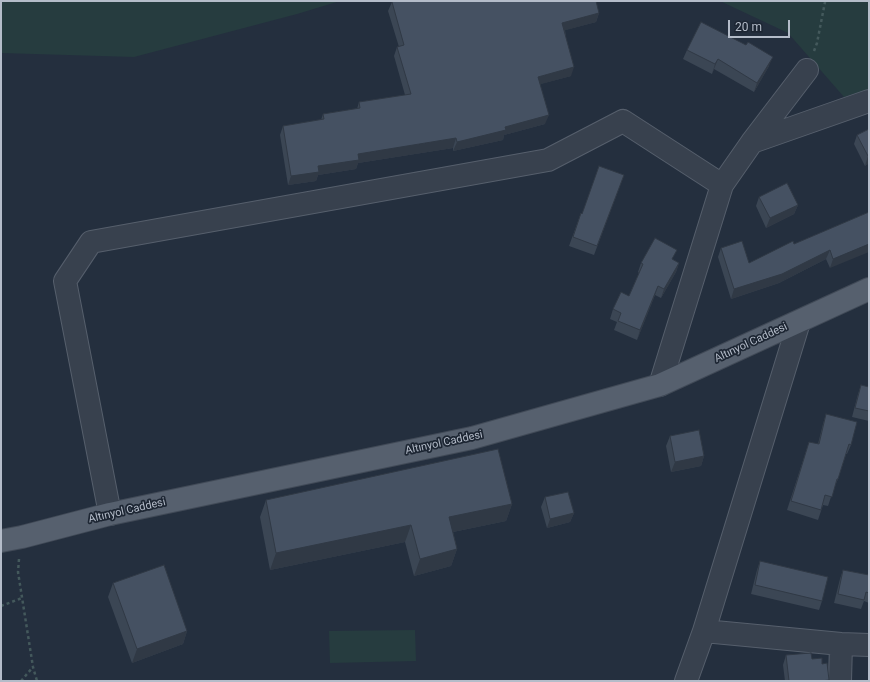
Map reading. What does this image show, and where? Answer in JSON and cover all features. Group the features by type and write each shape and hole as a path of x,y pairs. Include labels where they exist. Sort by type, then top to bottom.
{"main road":[{"name":"Altınyol Caddesi","path":"11,539 110,514 472,438 660,385 869,289"}],"street":[{"path":"660,385 722,185 806,70"},
{"path":"752,142 869,101"},
{"path":"110,514 65,281 91,242 548,160 623,122 722,185"},
{"path":"686,681 704,631 798,322"},
{"path":"704,631 869,646"},
{"path":"840,681 841,644"}],"path":[{"path":"806,70 816,43 824,1"},
{"path":"11,539 18,572 33,667 37,681"},
{"path":"1,606 22,598"},
{"path":"21,681 33,667"}],"green space":[{"path":"1,1 340,1 297,14 134,57 1,53"},
{"path":"720,1 869,1 869,89 844,97 788,33"},
{"path":"415,630 416,661 330,663 329,631"}],"building":[{"path":"596,1 599,13 562,23 574,67 538,77 549,115 505,127 506,130 457,142 456,138 358,154 359,160 318,166 319,172 291,176 283,126 324,119 323,114 360,108 359,102 411,94 397,47 404,45 392,2"},
{"path":"701,22 746,45 748,42 773,57 757,83 718,59 715,64 687,50"},
{"path":"869,129 869,156 868,156 857,135"},
{"path":"599,166 624,175 597,246 573,237"},
{"path":"787,183 798,205 770,218 759,197"},
{"path":"869,212 869,244 833,259 830,250 782,274 734,289 721,248 742,241 749,263 793,241 794,244"},
{"path":"655,238 677,250 672,259 679,263 664,289 658,286 640,330 618,321 621,313 613,309 621,292 629,296 643,264 641,263"},
{"path":"861,385 869,387 869,411 855,408"},
{"path":"826,414 857,422 851,445 849,444 832,497 825,495 821,510 791,501 809,442 819,444"},
{"path":"699,430 704,456 675,462 670,436"},
{"path":"498,449 512,504 449,517 457,549 420,559 411,525 276,553 266,500"},
{"path":"568,492 574,513 550,519 545,497"},
{"path":"760,561 828,577 822,601 755,585"},
{"path":"164,565 187,631 137,649 113,583"},
{"path":"843,570 869,575 869,593 866,592 864,600 838,594"},
{"path":"811,653 812,659 822,658 822,664 827,663 829,680 789,681 786,655"}]}
